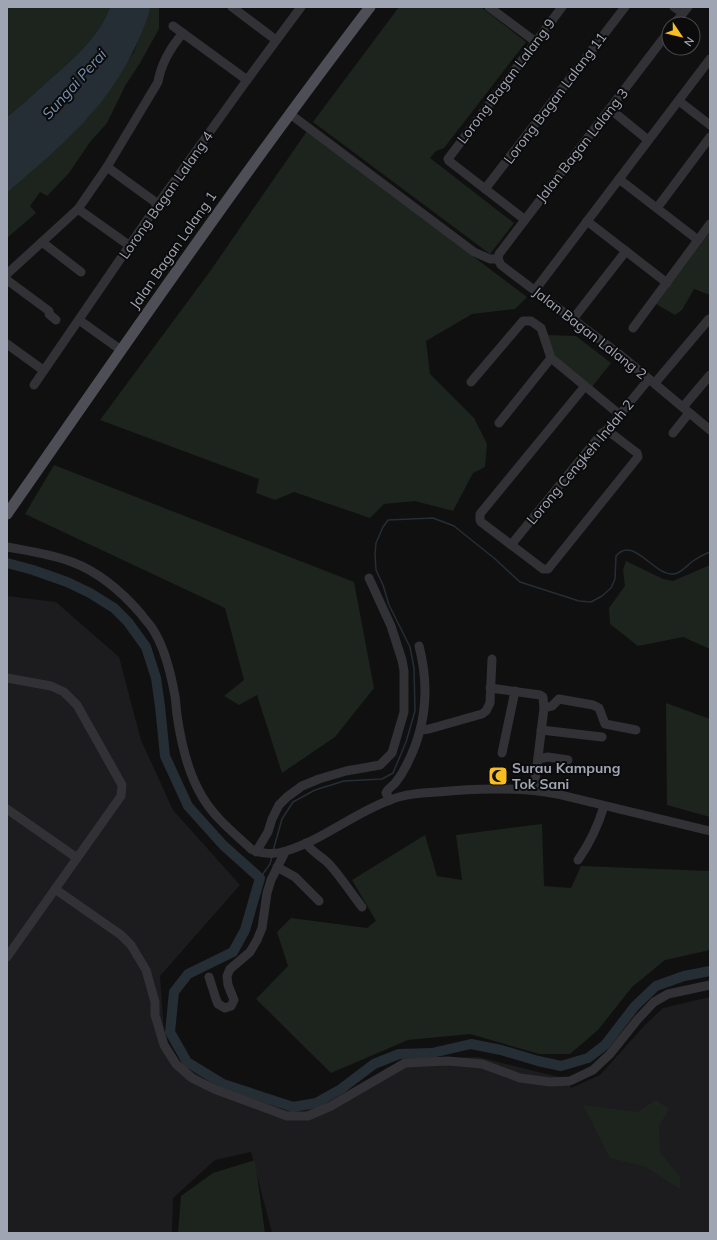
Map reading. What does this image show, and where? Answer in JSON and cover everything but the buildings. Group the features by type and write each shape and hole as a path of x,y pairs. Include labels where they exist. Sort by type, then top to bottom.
{"main road":[{"name":"Jalan Bagan Lalang 1","path":"7,514 203,234 370,7"}],"street":[{"name":"Lorong Bagan Lalang 4","path":"34,385 158,204 301,7"},
{"name":"Lorong Bagan Lalang 9","path":"486,189 449,161 449,156 562,7"},
{"name":"Lorong Bagan Lalang 11","path":"486,189 625,7"},
{"path":"674,7 685,10"},
{"path":"237,8 276,40"},
{"path":"495,9 536,42"},
{"path":"173,26 247,80"},
{"path":"7,274 78,209 107,167 158,82 166,59 183,33"},
{"name":"Jalan Bagan Lalang 3","path":"498,260 499,254 524,220 661,42"},
{"path":"535,290 710,59"},
{"path":"679,101 710,124"},
{"path":"610,109 648,140"},
{"path":"290,114 474,252 490,259 498,260"},
{"path":"657,208 710,137"},
{"path":"107,167 158,204"},
{"path":"619,179 698,240"},
{"path":"486,189 524,220"},
{"path":"78,209 130,246"},
{"path":"587,221 667,283"},
{"path":"633,328 710,224"},
{"path":"42,242 81,272"},
{"path":"573,319 626,251"},
{"name":"Jalan Bagan Lalang 2","path":"498,260 502,265 652,381 710,430"},
{"path":"7,280 49,311 49,314 56,320"},
{"name":"Lorong Cengkeh Indah 2","path":"511,545 602,433 607,430 619,414 652,381 709,319"},
{"path":"79,320 121,350"},
{"path":"471,382 523,321 531,321 541,328 552,358 619,414"},
{"path":"7,344 43,370"},
{"path":"499,423 552,358"},
{"path":"673,434 686,410 710,375"},
{"path":"585,386 480,514 482,524 545,570 552,565 638,457 636,453 607,430"},
{"path":"7,546 73,562 100,576 129,600 152,628 164,652 174,692 183,747 194,780 203,798 218,818 251,849 260,853 283,852 306,843 390,800 410,795 457,790 534,790 557,794 710,831"},
{"path":"260,853 272,819 279,805 286,797 302,786 319,779 346,771 380,765 392,752 404,712 404,671 391,626 369,578"},
{"path":"390,800 386,793 387,790 396,783 404,772 411,758 421,730 424,715 425,678 419,646"},
{"path":"421,730 482,714 490,703 492,659"},
{"path":"7,678 51,686 64,692 77,705 122,785 121,796 7,957"},
{"path":"490,688 540,695 544,697 534,790"},
{"path":"502,753 515,691"},
{"path":"544,708 552,706 559,699 594,705 599,708 605,724 636,730"},
{"path":"541,730 602,737"},
{"path":"538,760 548,757 568,760"},
{"path":"578,860 596,831 604,806"},
{"path":"7,809 77,858"},
{"path":"306,843 311,850 329,864 362,907"},
{"path":"209,977 218,1004 225,1008 231,1006 234,1000 228,985 227,976 230,969 250,952 257,940 262,928 267,893 283,852"},
{"path":"278,867 296,877 318,901"},
{"path":"55,889 121,935 131,945 146,970 155,1002 155,1015 164,1045 176,1064 192,1078 214,1089 287,1116 308,1116 331,1106 405,1063 448,1061 482,1064 520,1078 550,1082 570,1081 593,1070 610,1054 638,1019 654,1002 668,994 710,985"}],"shaded area":[{"path":"7,7 110,7 92,39 65,66 7,117"},
{"path":"151,7 159,7 159,29 125,86 107,123 90,142 69,173 47,196 40,192 30,206 36,213 7,238 7,193 69,137 92,113 134,52"},
{"path":"399,7 481,7 526,42 444,148 436,151 430,158 514,223 490,254 313,122"},
{"path":"307,131 527,297 515,309 472,314 426,341 430,374 474,418 487,444 485,467 473,473 453,511 415,501 384,504 370,518 294,492 275,500 256,493 259,479 100,420 211,270"},
{"path":"710,232 710,295 694,289 682,310 675,315 656,304"},
{"path":"546,335 576,336 611,363 591,388 554,358"},
{"path":"54,465 354,582 374,688 335,737 282,773 257,695 239,705 224,696 244,680 225,608 25,514"},
{"path":"626,561 663,579 673,581 710,565 710,649 683,637 638,646 610,624 609,608 625,586 623,570"},
{"path":"7,596 56,602 119,657 141,740 173,810 240,885 160,976 165,1045 184,1067 218,1087 283,1110 302,1112 338,1099 404,1060 478,1057 567,1079 571,1088 600,1075 644,1026 663,1008 710,997 710,1233 272,1233 251,1152 215,1160 173,1198 172,1233 7,1233"},
{"path":"666,703 710,719 710,817 667,805"},
{"path":"542,824 544,886 571,888 581,866 710,871 710,950 665,960 632,987 598,1030 570,1054 539,1054 470,1034 408,1040 331,1073 256,999 288,966 277,932 291,918 367,928 376,921 352,880 425,835 437,876 462,880 456,835"},
{"path":"656,1100 669,1109 659,1126 660,1152 680,1177 680,1189 646,1167 610,1158 583,1105 638,1112"},
{"path":"255,1160 265,1233 178,1233 181,1196 213,1173"}],"water":[{"name":"Sungai Perai","path":"110,7 151,7 141,36 127,63 111,89 82,124 7,193 7,117 65,66 92,39"}],"waterway":[{"path":"273,851 282,819 293,802 315,790 344,781 382,779 393,773 406,742 415,711 414,668 410,647 389,605 383,585 376,570 376,543 388,520 433,518 454,526 494,558 520,582 579,601 591,602 602,596 611,588 615,579 616,556 623,551 629,550 636,553 658,569 666,573 673,574 679,573 695,560 710,552"},
{"path":"7,563 67,582 90,593 114,608 128,622 146,647 156,678 165,756 188,806 223,845 260,878 245,930 233,952 188,974 174,992 170,1032 187,1062 223,1084 293,1107 316,1103 341,1089 374,1064 399,1054 432,1053 471,1044 501,1050 561,1066 588,1058 605,1045 635,1006 656,986 684,976 710,971"},
{"path":"260,878 270,864 272,856"}],"place":[{"name":"Surau Kampung Tok Sani","path":"498,776"}]}
